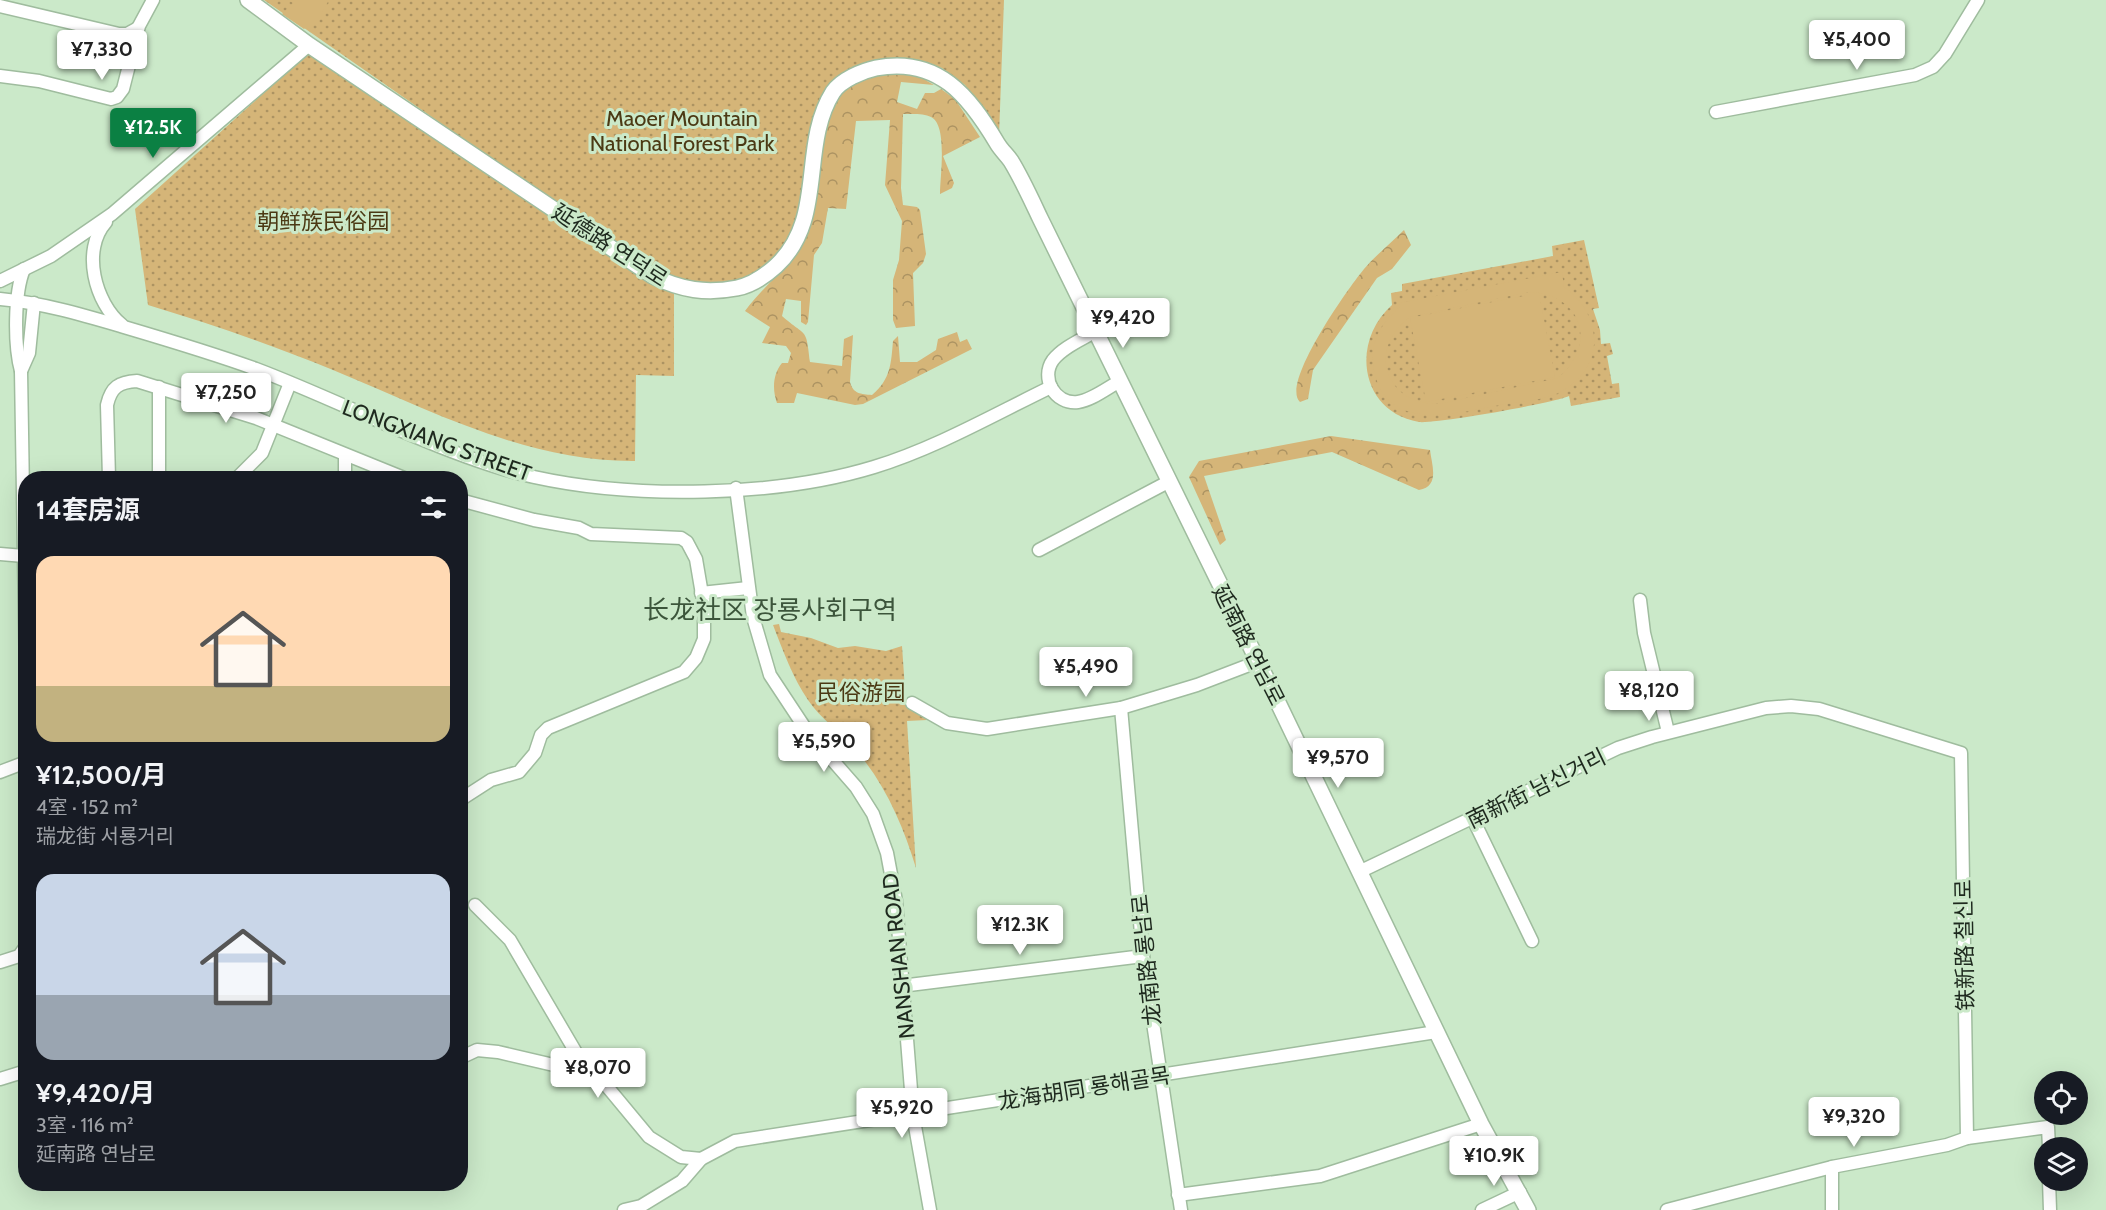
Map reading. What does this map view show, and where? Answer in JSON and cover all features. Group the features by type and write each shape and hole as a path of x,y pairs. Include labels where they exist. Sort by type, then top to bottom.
{"main road":[{"name":"延德路 연덕로","path":"248,0 309,45 653,276 688,290 714,291 742,287 762,277 783,260 794,245 807,214 818,133 825,108 834,90 851,77 890,65 910,67 941,78 969,100 999,146"},
{"name":"延南路 연남로","path":"999,146 1011,162 1096,331 1481,1124 1528,1210"}],"street":[{"path":"0,76 39,81 114,99 123,89 138,28 153,0"},
{"path":"1716,112 1915,75 1934,67 1945,54 1978,0"},
{"path":"0,6 119,34 127,34 138,28"},
{"path":"0,281 51,256 112,214 309,45"},
{"path":"112,214 96,236 94,268 103,302 114,318 126,328"},
{"path":"23,471 21,371 16,350 19,281 24,269"},
{"name":"LONGXIANG STREET","path":"0,299 34,303 202,350 291,383 418,437 531,477 579,486 628,490 736,488 815,481 876,467 921,450 1051,387"},
{"path":"21,371 29,353 34,303"},
{"path":"1096,331 1055,357 1048,372 1051,387 1063,399 1079,402 1120,381"},
{"path":"110,471 107,405 110,393 118,385 131,381 159,387 274,425 386,471"},
{"path":"244,471 262,453 291,383"},
{"path":"159,387 159,471"},
{"path":"345,455 345,471"},
{"path":"1039,550 1168,482"},
{"name":"NANSHAN ROAD","path":"736,488 748,588 770,675 807,731 856,787 873,814 887,853 893,883 913,1115 930,1210"},
{"path":"468,502 534,520 579,528 591,534 681,538 687,542 696,559 704,606 704,639 696,658 684,672 548,728 541,735 535,753 519,772 491,780 468,795"},
{"path":"0,554 18,556"},
{"path":"701,593 748,588"},
{"path":"1640,600 1644,633 1668,732"},
{"path":"912,703 947,723 987,729 1121,708 1197,686 1257,662"},
{"name":"南新街 남신거리","path":"1359,872 1618,748 1668,732 1766,708 1791,706 1819,710 1961,753"},
{"name":"龙南路 룡남로","path":"1121,708 1143,956 1178,1196 1182,1210"},
{"name":"铁新路 철신로","path":"1961,753 1967,1138"},
{"path":"0,772 18,765"},
{"path":"1473,819 1532,941"},
{"path":"475,905 510,940 588,1073"},
{"path":"0,962 18,956"},
{"path":"901,986 1143,956"},
{"name":"龙海胡同 룡해골목","path":"624,1210 641,1206 682,1181 701,1160 735,1142 1436,1032"},
{"path":"468,1054 477,1050 498,1052 588,1073 605,1084 649,1137 681,1162 682,1181"},
{"path":"0,1079 18,1073"},
{"path":"1178,1196 1320,1176 1481,1124"},
{"path":"1667,1210 1832,1167 1947,1145 1967,1138 2048,1127 2048,1137"},
{"path":"667,1150 681,1157 701,1160"},
{"path":"1832,1167 1832,1210"},
{"path":"2049,1191 2050,1210"},
{"path":"1482,1210 1520,1192"}],"green space":[{"name":"Maoer Mountain National Forest Park","path":"264,0 1004,0 999,136 965,85 942,68 897,58 864,65 837,84 801,217 771,268 745,283 698,287 654,272"},
{"path":"288,0 329,0 321,14 304,29 282,14 293,3"},
{"name":"朝鲜族民俗园","path":"308,53 316,53 628,269 653,282 674,289 674,376 636,375 635,461 595,459 556,453 480,431 287,352 148,305 135,209"},
{"path":"874,72 925,75 927,81 934,85 901,82 897,102 917,109 925,93 934,93 941,89 955,99 980,137 943,156 954,183 952,188 940,194 942,164 940,130 931,117 903,114 901,188 903,205 917,207 920,210 926,254 923,263 913,273 915,326 896,328 893,320 893,280 899,260 902,221 885,185 890,120 856,121 846,209 828,208 822,243 814,255 808,322 806,325 801,322 801,301 786,299 782,316 806,337 810,362 842,366 844,339 853,335 850,382 858,393 872,395 883,383 890,364 893,341 898,336 900,362 917,362 936,350 938,339 957,332 960,342 967,339 972,349 863,404 855,405 797,393 794,403 777,403 774,392 775,377 782,363 788,363 791,353 786,346 762,343 770,327 745,311 795,254 807,232 816,198 826,124 832,108 844,91"},
{"path":"1404,230 1411,245 1392,269 1377,278 1313,370 1308,399 1300,402 1296,392 1299,376 1332,314 1364,269"},
{"path":"1584,240 1599,308 1593,309 1600,330 1601,344 1610,343 1613,354 1607,356 1612,384 1619,383 1620,397 1571,406 1569,396 1519,408 1429,422 1419,422 1399,416 1384,405 1373,390 1368,374 1367,356 1370,337 1379,320 1392,305 1391,293 1402,291 1402,284 1553,256 1552,246"},
{"path":"1562,272 1564,287 1577,298 1592,325 1594,340 1592,355 1576,381 1548,397 1444,414 1408,411 1393,404 1381,390 1373,360 1378,335 1387,320 1400,307 1399,303","holes":["1528,292 1546,295 1561,301 1572,310 1578,322 1580,336 1578,350 1571,364 1558,378 1439,404 1420,402 1406,395 1394,385 1388,373 1386,359 1388,344 1396,330 1410,317"]},
{"path":"1539,293 1555,377 1426,402 1410,318"},
{"path":"1331,436 1430,450 1432,480 1426,488 1419,490 1332,452 1204,476 1226,540 1220,545 1189,477 1199,461"},
{"name":"民俗游园","path":"779,624 781,632 811,638 838,648 855,646 886,651 902,646 906,704 927,720 907,721 916,868 899,820 874,774 853,747 813,707 803,692 773,625"}],"district":[{"name":"长龙社区 장룡사회구역","path":"770,610"}]}
